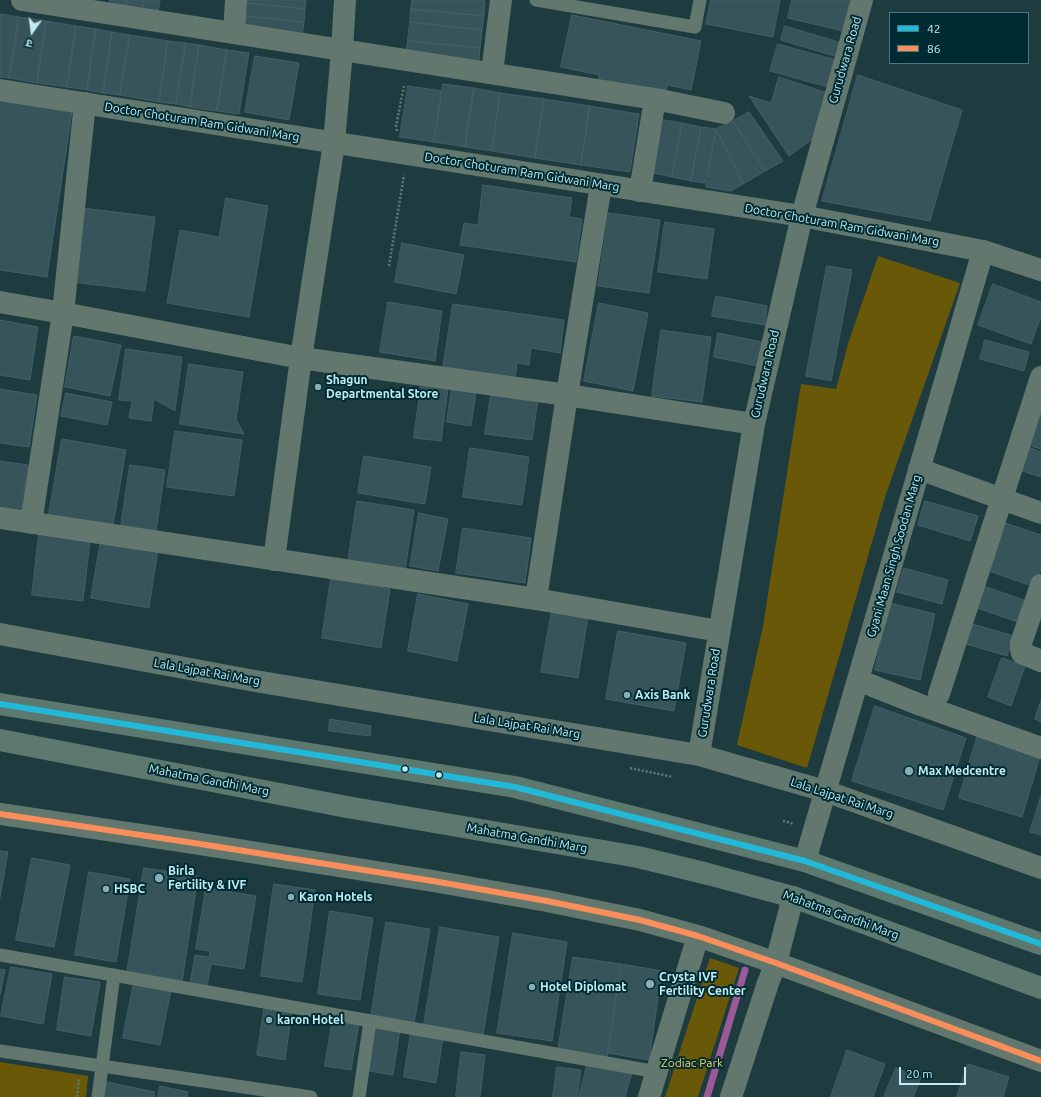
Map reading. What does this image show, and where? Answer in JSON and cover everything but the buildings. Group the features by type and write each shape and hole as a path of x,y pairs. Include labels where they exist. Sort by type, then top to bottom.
{"main road":[{"path":"0,704 515,787 805,861 1041,944"},
{"name":"Mahatma Gandhi Marg","path":"0,740 347,807 638,857 794,897 1041,988"}],"street":[{"path":"22,0 655,99 724,114"},
{"path":"234,33 236,0"},
{"path":"274,560 301,358 334,142 345,0"},
{"path":"492,73 501,0"},
{"name":"Gurudwara Road","path":"699,755 754,424 802,216 862,0"},
{"name":"Doctor Choturam Ram Gidwani Marg","path":"0,90 802,216 983,251 1041,270"},
{"path":"640,191 655,99"},
{"path":"31,523 63,313 85,103"},
{"path":"536,599 601,185"},
{"name":"Gyani Maan Singh Soodan Marg","path":"805,861 983,251"},
{"path":"0,302 301,358 567,395 754,424"},
{"path":"939,694 1041,377"},
{"path":"919,469 1041,513"},
{"path":"0,518 536,599 719,631"},
{"path":"1041,585 1021,643 1021,649 1022,653 1041,661"},
{"name":"Lala Lajpat Rai Marg","path":"0,634 256,681 699,755 825,791 1041,868"},
{"path":"858,680 918,704 1041,748"},
{"path":"0,814 194,843 471,888 547,901 640,920 698,936 776,963 1041,1061"},
{"path":"734,1096 768,982 776,963 794,897"},
{"path":"649,1097 698,936"}],"lane":[{"path":"536,0 588,4 695,27 700,0"},
{"path":"0,955 657,1072"},
{"path":"98,1097 114,975"},
{"path":"359,1097 370,1021"},
{"path":"0,1051 278,1095 311,1097"}],"path":[{"path":"389,266 401,153 396,126 404,86"},
{"path":"626,767 673,777"}],"green space":[{"path":"878,256 960,283 885,497 807,768 737,745 763,626 801,384 836,389 848,344"},
{"name":"Zodiac Park","path":"710,958 739,968 698,1097 665,1097"},
{"path":"0,1062 88,1076 86,1097 0,1097"}],"waterway":[{"path":"707,1097 745,970"}],"transit line":[{"name":"42","path":"0,704 515,787 805,861 1041,944"},
{"name":"86","path":"0,814 433,881 547,901 640,920 698,936 776,963 1041,1061"}],"place":[{"name":"Shagun Departmental Store","path":"318,387"},
{"name":"Axis Bank","path":"627,695"},
{"name":"Max Medcentre","path":"909,771"},
{"name":"Birla Fertility & IVF","path":"159,878"},
{"name":"HSBC","path":"106,889"},
{"name":"Karon Hotels","path":"291,897"},
{"name":"Crysta IVF Fertility Center","path":"650,984"},
{"name":"Hotel Diplomat","path":"532,987"},
{"name":"karon Hotel","path":"269,1020"}]}
